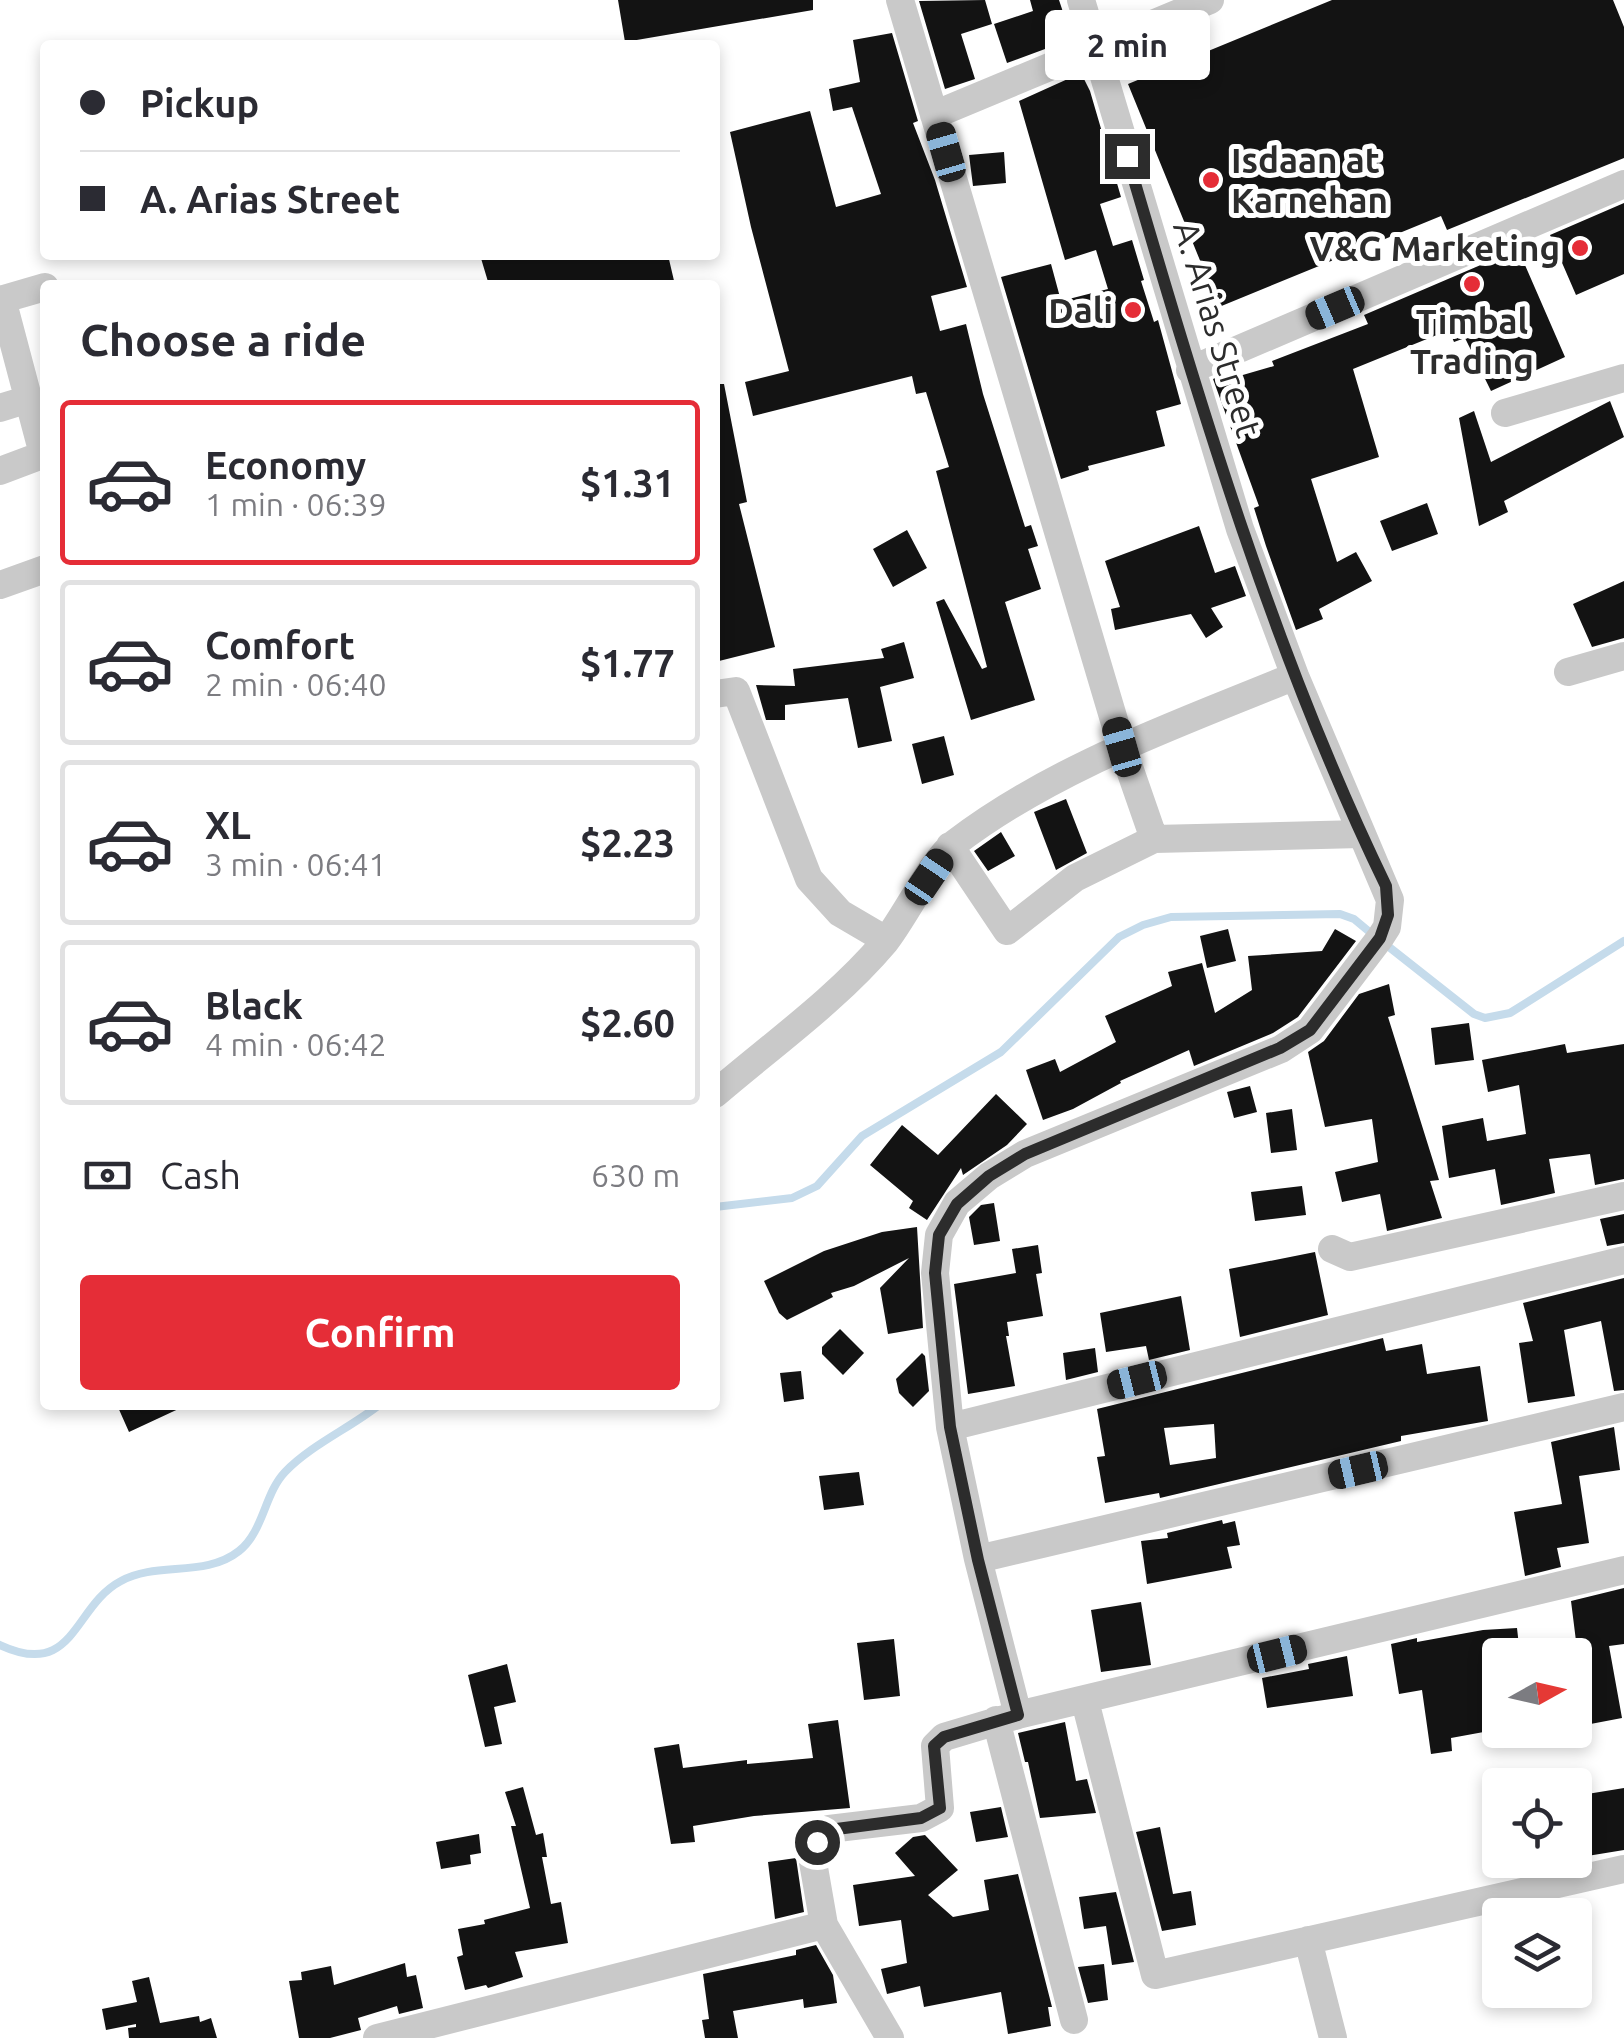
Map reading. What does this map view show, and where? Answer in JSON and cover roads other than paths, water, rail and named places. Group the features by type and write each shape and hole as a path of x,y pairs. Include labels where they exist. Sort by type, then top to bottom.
{"street":[{"path":"900,0 1122,747 1154,839"},
{"name":"A. Arias Street","path":"1074,2020 1007,1718 950,1427 935,1273 939,1235 957,1204 989,1176 1025,1154 1280,1048 1310,1030 1386,926 1390,900 1295,676 1240,528 1081,0"},
{"path":"934,115 1210,0"},
{"path":"1190,370 1624,184"},
{"path":"40,289 1,300 40,439"},
{"path":"1505,413 1624,378"},
{"path":"0,408 29,398"},
{"path":"0,471 40,456"},
{"path":"0,586 40,571"},
{"path":"1568,672 1624,656"},
{"path":"720,1090 848,980 886,940 950,846 1030,793 1122,747 1295,676"},
{"path":"720,693 736,691 809,880 840,912 886,940"},
{"path":"950,846 1007,931 1075,878 1154,839 1361,834"},
{"path":"1332,1249 1350,1257 1624,1196"},
{"path":"950,1427 1624,1260"},
{"path":"978,1560 1624,1407"},
{"path":"890,2038 824,1925 813,1862 817,1842 829,1830 921,1818 940,1808 934,1746 944,1737 1007,1718 1624,1570"},
{"path":"1085,1701 1156,1975 1624,1869"},
{"path":"377,2038 824,1925"},
{"path":"1308,1940 1333,2038"}],"waterway":[{"path":"720,1206 792,1198 817,1186 862,1136 1001,1052 1119,937 1143,925 1171,917 1340,914 1354,919 1372,934"},
{"path":"1389,947 1474,1014 1485,1018 1510,1013 1624,941"},
{"path":"0,1645 25,1653 44,1653 59,1647 105,1592 121,1581 150,1572 211,1564 239,1551 254,1533 285,1472 372,1410"}],"place":[{"name":"Isdaan at Karnehan","path":"1211,180"},
{"name":"V&G Marketing","path":"1580,248"},
{"name":"Timbal Trading","path":"1472,284"},
{"name":"Dali","path":"1133,310"}]}
